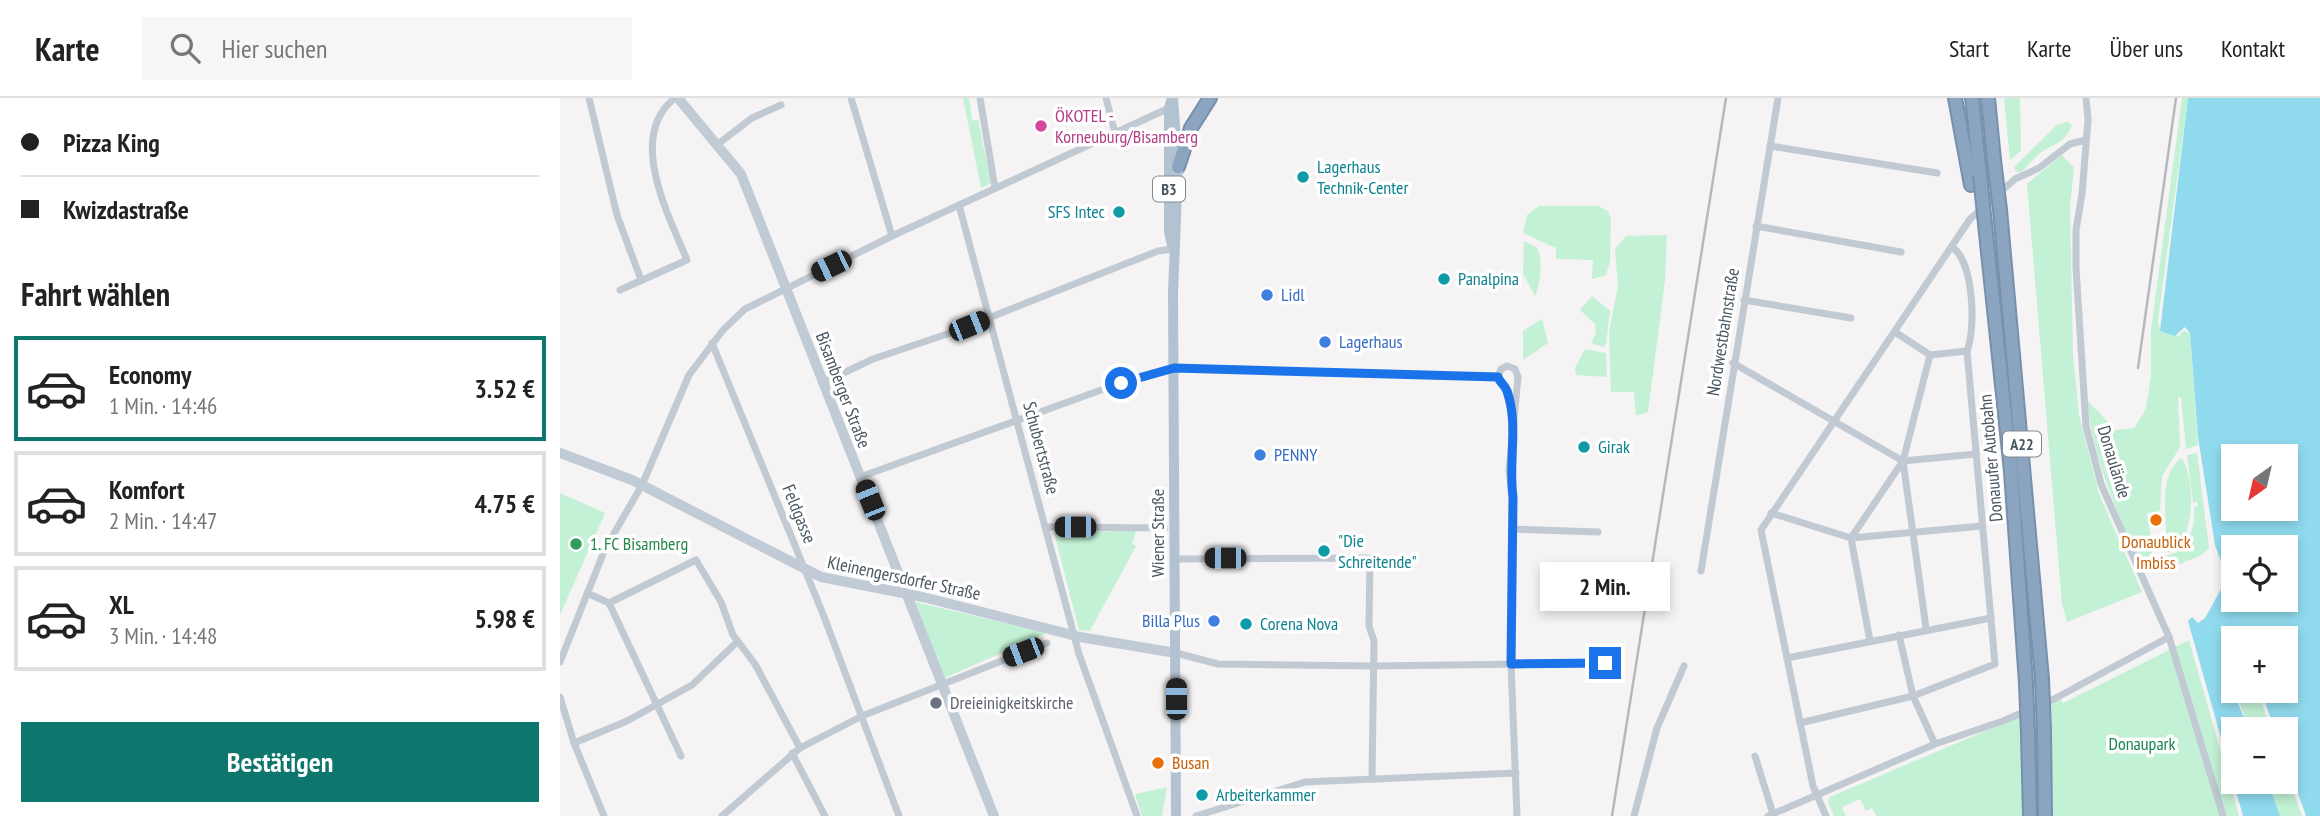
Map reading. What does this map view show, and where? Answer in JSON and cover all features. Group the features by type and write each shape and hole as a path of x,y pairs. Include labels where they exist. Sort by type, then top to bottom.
{"highway":[{"path":"1178,167 1191,128 1210,98"},
{"path":"1955,98 1976,180"},
{"name":"Donauufer Autobahn","path":"1972,98 1976,180 1985,224 2012,485 2026,683 2030,816"},
{"name":"Donauufer Autobahn","path":"1988,98 2042,679 2045,816"}],"main road":[{"name":"Wiener Straße","path":"1169,104 1178,167 1177,233 1173,249"},
{"name":"Wiener Straße","path":"1169,104 1169,232 1173,249 1176,816"}],"street":[{"path":"589,98 617,215 641,279"},
{"path":"620,290 687,260 654,173 653,145 658,123 668,104 677,98"},
{"name":"Bisamberger Straße","path":"677,98 741,174 994,816"},
{"path":"851,98 892,236"},
{"path":"980,98 995,188"},
{"path":"1106,98 1115,133"},
{"name":"Nordwestbahnstraße","path":"1701,571 1700,563 1777,98"},
{"name":"Donaulände","path":"2086,98 2086,140 2076,230 2086,426 2101,484 2169,637 2223,816"},
{"path":"560,662 605,549 642,485 689,375 712,343 745,309 892,236 1115,133 1169,104"},
{"path":"718,144 752,118 782,105"},
{"path":"1826,816 1816,795 1761,530 1970,219 2010,183 2039,168 2070,144 2086,140"},
{"path":"1770,146 1937,173"},
{"name":"Schubertstraße","path":"958,205 1018,419 1074,635 1137,816"},
{"path":"1756,226 1901,251"},
{"path":"1800,723 1913,696 1994,664 1967,351 1972,339 1970,290 1963,258 1952,247"},
{"path":"822,383 873,359 990,317 1158,251 1173,249"},
{"path":"1744,300 1851,318"},
{"path":"1895,332 1930,355 1967,351"},
{"name":"Feldgasse","path":"712,343 822,614 898,816"},
{"path":"1870,641 1851,538 1903,461 1930,355"},
{"path":"1733,363 1903,461 1976,454"},
{"path":"1498,377 1502,368 1511,366 1518,374 1509,471 1512,528 1511,664 1517,816"},
{"path":"860,477 1118,384 1174,368 1498,377"},
{"path":"1498,377 1505,386 1513,419"},
{"path":"1505,386 1517,382"},
{"name":"Kleinengersdorfer Straße","path":"560,453 642,485 805,571 850,585 907,594 1074,635 1176,653"},
{"path":"1903,461 1926,628"},
{"path":"1771,513 1851,538 1982,526"},
{"path":"1045,527 1165,528"},
{"path":"1512,528 1598,532"},
{"path":"1176,559 1370,558 1369,625 1374,641 1371,778"},
{"path":"609,603 696,560 721,602 724,618 737,642 755,664 800,748"},
{"path":"587,593 609,603 681,756"},
{"path":"1787,658 1926,628 1991,618"},
{"path":"1899,635 1913,696 1935,744"},
{"path":"1755,756 1771,815 1935,744 2003,722 2054,699 2169,637"},
{"path":"574,743 658,706 692,685 737,642"},
{"path":"722,816 800,748 862,716 1047,643"},
{"path":"1176,653 1218,664 1374,666 1605,663"},
{"path":"1634,816 1657,728 1684,666"},
{"path":"560,697 574,743 604,816"},
{"path":"792,753 825,816"},
{"path":"1196,816 1306,782 1516,773"}],"green space":[{"path":"963,98 969,98 972,120 978,120 991,183 981,188"},
{"path":"2004,98 2020,98 2021,151 2010,160"},
{"path":"2182,98 2188,98 2158,320 2160,331 2178,336 2184,331 2190,333 2198,445 2186,449 2181,398 2178,397 2180,447 2162,476 2160,511 2147,513 2153,550 2150,557 2141,561 2136,558 2106,481 2094,441 2087,400 2111,425 2107,431 2134,428 2146,409 2151,375 2151,330"},
{"path":"2068,122 2072,125 2063,139 2040,153 2021,172 2016,172 2014,167 2058,124"},
{"path":"2062,155 2074,168 2070,205 2073,355 2079,415 2099,494 2142,592 2067,622 2062,604 2027,184"},
{"path":"1539,206 1598,206 1608,211 1611,219 1610,261 1606,275 1592,279 1593,260 1556,259 1556,248 1523,233 1527,215"},
{"path":"1667,235 1665,281 1648,412 1636,416 1634,392 1611,392 1609,332 1618,286 1615,249 1626,236"},
{"path":"1524,241 1536,247 1540,254 1540,273 1535,296 1523,274"},
{"path":"1592,296 1610,311 1606,344 1603,347 1591,343 1596,333 1595,324 1580,310"},
{"path":"1542,319 1548,343 1523,360 1523,331"},
{"path":"1585,349 1606,353 1607,377 1576,375 1575,368"},
{"path":"2197,453 2209,548 2202,555 2164,570 2160,556 2177,552 2191,533 2194,507 2198,506 2197,502 2193,502 2187,455"},
{"path":"2181,458 2189,479 2191,509 2184,537 2177,547 2168,552 2164,548 2166,489 2168,478"},
{"name":"1. FC Bisamberg","path":"560,493 605,513 560,615"},
{"path":"1136,531 1132,544 1136,546 1090,631 1079,630 1054,532"},
{"path":"915,602 1047,633 944,678"},
{"name":"Donaupark","path":"2189,640 2221,753 2221,794 2233,794 2239,816 1876,816 1872,808 1866,811 1860,799 1842,807 1846,816 1834,816 1828,802 1830,797 2061,699 2063,703"},
{"path":"2240,703 2262,703 2267,717 2245,717"},
{"path":"1167,787 1162,816 1142,816 1135,794"},
{"path":"2272,794 2294,794 2302,816 2280,816"}],"water":[{"path":"2188,98 2320,98 2320,816 2306,816 2298,793 2298,717 2270,717 2265,703 2298,703 2298,626 2221,626 2221,703 2238,703 2244,717 2221,717 2221,738 2188,621 2192,617 2198,623 2205,618 2221,589 2221,612 2298,612 2298,535 2221,535 2221,561 2215,545 2198,437 2190,333 2185,327 2175,336 2160,331"},
{"path":"2237,794 2272,794 2280,816 2243,816"}],"railway":[{"path":"1612,816 1726,98"},
{"path":"2138,368 2176,98"}],"place":[{"name":"ÖKOTEL - Korneuburg/Bisamberg","path":"1041,126"},
{"name":"Lagerhaus Technik-Center","path":"1303,177"},
{"name":"SFS Intec","path":"1119,212"},
{"name":"Panalpina","path":"1444,279"},
{"name":"Lidl","path":"1267,295"},
{"name":"Lagerhaus","path":"1325,342"},
{"name":"Girak","path":"1584,447"},
{"name":"PENNY","path":"1260,455"},
{"name":"Donaublick Imbiss","path":"2156,520"},
{"name":"1. FC Bisamberg","path":"576,544"},
{"name":"\"Die Schreitende\"","path":"1324,551"},
{"name":"Billa Plus","path":"1214,621"},
{"name":"Corena Nova","path":"1246,624"},
{"name":"Dreieinigkeitskirche","path":"936,703"},
{"name":"Busan","path":"1158,763"},
{"name":"Arbeiterkammer","path":"1202,795"}],"route":[{"path":"1121,383 1174,368 1498,377 1505,386 1513,419 1509,471 1513,497 1511,664 1605,663"}]}
